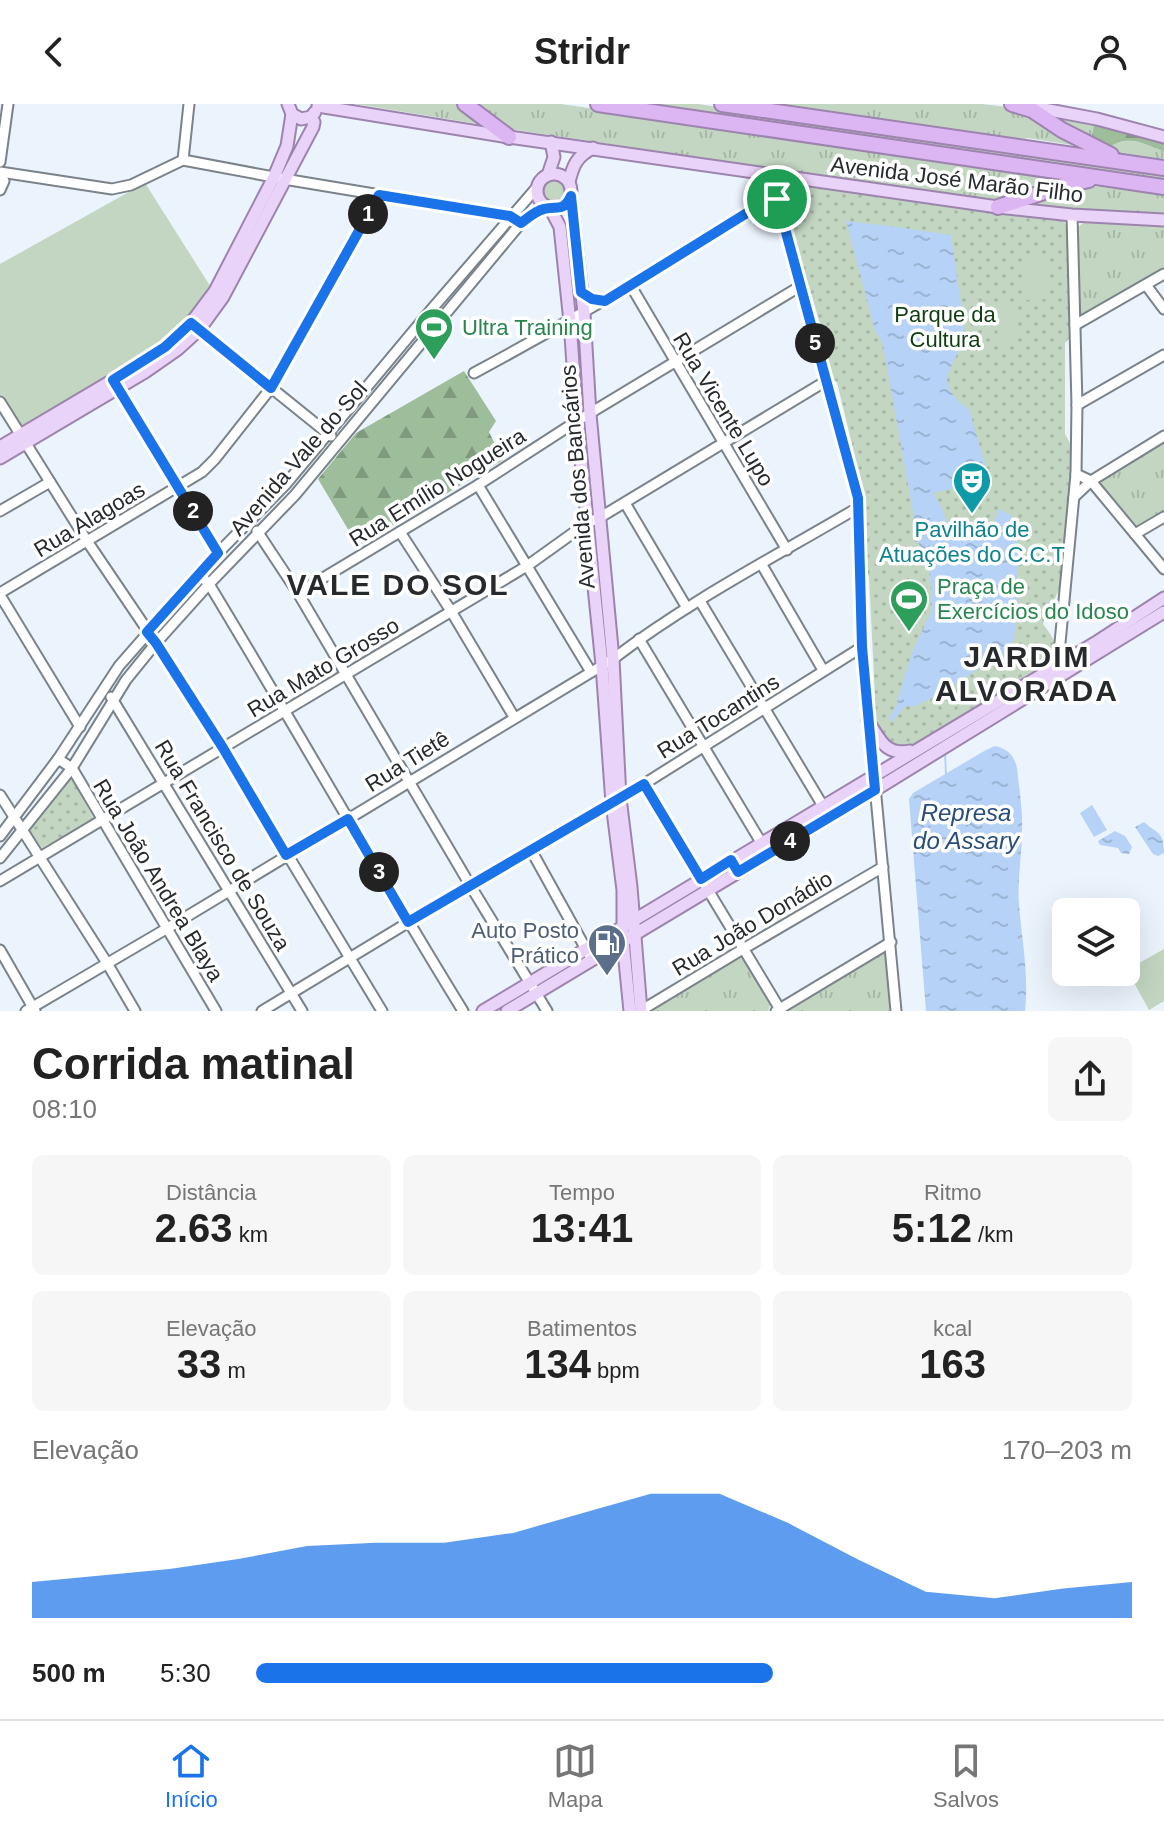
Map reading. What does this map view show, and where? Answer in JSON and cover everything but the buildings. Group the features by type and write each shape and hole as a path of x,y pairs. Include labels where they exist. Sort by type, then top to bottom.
{"highway":[{"path":"465,104 509,137"},
{"path":"598,104 1164,187"},
{"path":"722,104 1164,168"},
{"path":"1011,104 1032,110 1083,141 1130,163"},
{"path":"998,207 1066,185 1106,178"}],"main road":[{"path":"277,104 290,109 287,146 279,178"},
{"path":"1011,104 1097,119 1164,137"},
{"name":"Avenida José Marão Filho","path":"290,109 301,119 315,109 998,207 1164,220"},
{"path":"0,458 22,439 116,384 195,326 239,256 279,178 313,127 315,109"},
{"path":"548,175 562,176 569,182 571,196 566,205 548,208 537,196 540,181 548,175 554,157 551,142"},
{"path":"569,182 577,159 593,148"},
{"name":"Avenida dos Bancários","path":"571,196 584,313 607,662"},
{"name":"Avenida dos Bancários","path":"548,208 560,227 587,523 607,662"},
{"path":"581,292 592,299 605,301"},
{"path":"0,447 22,439"},
{"path":"483,1011 503,1008 628,922 1164,599"},
{"path":"562,970 592,960 1164,612"},
{"path":"607,662 628,922 630,1011"},
{"path":"868,721 890,751 901,753 914,750"},
{"path":"796,821 803,833"},
{"path":"731,860 738,872"},
{"path":"670,897 675,910"},
{"path":"628,938 641,1011"}],"street":[{"path":"0,162 8,104"},
{"path":"183,160 189,104"},
{"path":"0,172 112,189 131,185 183,160 510,216 521,223"},
{"path":"0,172 4,181 0,190"},
{"path":"799,179 788,183 777,199 858,498 862,647 896,1011"},
{"name":"Avenida Vale do Sol","path":"0,836 58,759 119,666 147,632 285,485 538,186"},
{"name":"Rua Alagoas","path":"0,594 202,472 215,459 271,388 379,195"},
{"path":"474,373 570,322 768,200 777,199"},
{"name":"Avenida Vale do Sol","path":"0,858 72,768 113,698 156,643 295,495 521,223 548,208"},
{"path":"1058,664 1076,474 1072,215"},
{"path":"463,273 473,281"},
{"path":"1075,325 1164,274"},
{"path":"1146,285 1164,309"},
{"name":"Rua Vicente Lupo","path":"631,286 787,550"},
{"name":"Rua Emílio Nogueira","path":"298,593 799,287"},
{"path":"431,310 441,318"},
{"path":"195,326 338,442"},
{"path":"1077,405 1164,355"},
{"name":"Rua Mato Grosso","path":"0,881 527,566 587,523 826,381"},
{"path":"116,384 218,553"},
{"path":"0,402 223,748 382,1011"},
{"path":"1074,497 1091,481 1164,436"},
{"path":"1076,474 1091,481 1164,569"},
{"path":"0,511 50,482"},
{"path":"478,485 591,672"},
{"path":"625,503 687,608"},
{"name":"Rua Tietê","path":"31,1010 591,672 687,608 859,507"},
{"path":"1135,534 1164,517"},
{"path":"251,521 298,593 547,1011"},
{"path":"400,532 514,717"},
{"path":"762,565 823,670"},
{"path":"199,574 209,584 286,711 463,1011"},
{"path":"0,594 80,727"},
{"path":"700,601 829,817"},
{"path":"639,639 768,854"},
{"path":"1061,643 1075,654"},
{"name":"Rua Tocantins","path":"262,1011 644,784 862,647"},
{"path":"102,691 113,698"},
{"name":"Rua Francisco de Souza","path":"113,698 302,1011"},
{"path":"58,759 72,768"},
{"name":"Rua João Andrea Blaya","path":"72,768 216,1011"},
{"path":"644,784 779,1010 891,942"},
{"path":"0,795 135,1011"},
{"path":"531,850 592,960"},
{"name":"Rua João Donádio","path":"641,1011 883,867"},
{"path":"0,950 31,1010"}],"green space":[{"path":"354,104 462,104 490,126 368,106"},
{"path":"472,104 561,104 1003,167 1053,177 1057,181 1007,200 936,193 503,128"},
{"path":"623,104 698,104 1129,166 1164,172 1164,183"},
{"path":"772,104 982,104 1024,109 1076,144 1027,138 1017,140"},
{"path":"1057,117 1097,124 1103,143 1111,146 1124,141 1138,142 1164,151 1164,159 1114,152 1058,122"},
{"path":"1097,124 1164,141 1164,151 1131,141 1111,146 1103,143 1092,135"},
{"path":"554,176 565,180 569,191 565,202 554,206 543,202 539,191 543,180"},
{"path":"145,183 212,289 188,321 162,345 22,432 0,395 0,264"},
{"path":"1076,184 1164,195 1164,216 1017,204"},
{"name":"Parque da Cultura","path":"807,185 1063,218 1067,228 1072,275 1071,336 1065,343 1065,434 1072,449 1069,500 1060,585 1043,624 1054,642 1055,657 1053,663 905,749 894,749 876,731 869,704 875,697 869,576 864,566 852,464 855,457 837,382 829,377 820,344 824,337 809,286 802,281 781,200 788,198 790,191"},
{"path":"1084,222 1164,227 1164,267 1083,315 1076,310 1076,229"},
{"path":"1024,254 1046,254 1048,299 1026,300"},
{"path":"996,303 1017,303 1018,345 998,345"},
{"path":"464,371 496,421 489,432 503,460 358,546 318,479 356,433"},
{"path":"1164,440 1164,513 1139,527 1132,525 1101,486 1102,479"},
{"path":"70,776 94,819 42,848 29,830"},
{"path":"1164,949 1164,1001 1149,1010 1136,986 1140,986 1140,963"},
{"path":"881,953 888,958 892,1011 789,1011 790,1007"},
{"path":"737,957 743,959 770,1005 768,1011 649,1011"}],"water":[{"path":"846,221 951,235 964,325 959,350 947,381 951,392 969,409 988,474 973,480 974,487 970,482 956,482 955,488 933,493 942,508 949,531 958,530 961,522 983,522 985,527 993,527 999,509 1012,516 1017,529 1017,611 1008,651 928,700 915,706 905,706 892,722 889,719 897,704 913,650 932,610 931,586 927,561 915,536 883,345 875,330"},
{"name":"Represa do Assary","path":"995,746 1010,753 1014,760 1021,799 1019,896 1026,971 1025,1011 926,1011 909,799 913,793"},
{"path":"1092,805 1107,830 1094,837 1080,813"},
{"path":"1144,822 1161,837 1164,853 1158,856 1153,854 1135,827"},
{"path":"1115,831 1125,836 1132,847 1129,854 1121,853 1118,848 1100,845 1098,841"}],"waterway":[{"path":"945,753 946,774"}],"place":[{"name":"Ultra Training","path":"434,361"},
{"name":"Pavilhão de Atuações do C.C.T","path":"972,515"},
{"name":"Praça de Exercícios do Idoso","path":"909,633"},
{"name":"Auto Posto Prático","path":"607,977"}],"district":[{"name":"VALE DO SOL","path":"398,585"},
{"name":"JARDIM ALVORADA","path":"1027,674"}],"route":[{"path":"379,195 510,216 521,223 547,207 561,208 571,196 581,292 599,301 605,301 631,286 768,200 777,199 858,498 862,647 875,790 738,872 731,860 701,879 644,784 408,922 348,819 286,855 223,748 147,632 218,553 113,380 165,347 191,323 271,388 379,195"}]}
